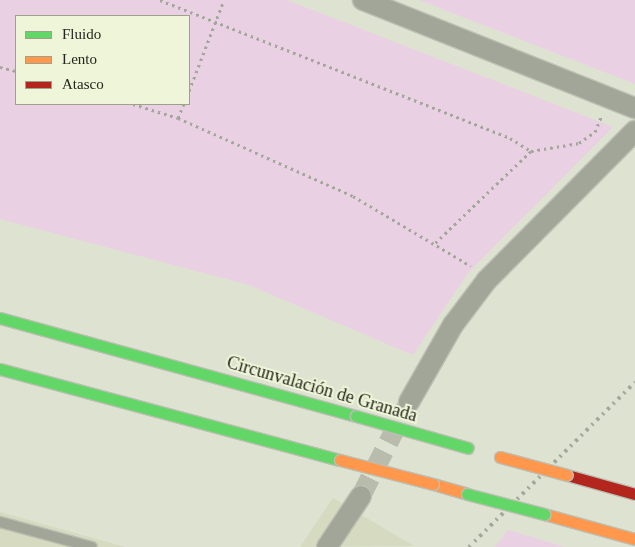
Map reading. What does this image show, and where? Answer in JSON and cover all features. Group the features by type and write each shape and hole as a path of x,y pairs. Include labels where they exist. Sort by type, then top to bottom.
{"highway":[{"name":"Circunvalación de Granada","path":"0,318 632,493"},
{"path":"0,369 635,539"}],"street":[{"path":"363,0 635,108"},
{"path":"409,402 453,325 487,280 635,131"},
{"path":"327,547 360,496"}],"lane":[{"path":"0,522 92,547"}],"path":[{"path":"160,0 510,138 531,150"},
{"path":"190,88 224,0"},
{"path":"0,67 15,71"},
{"path":"136,105 178,118 353,196 435,243 477,270"},
{"path":"178,118 184,105"},
{"path":"435,243 531,150 579,143 595,132 602,117"}],"shaded area":[{"path":"0,0 287,0 613,127 468,273 413,355 249,285 0,219"},
{"path":"419,0 635,0 635,84"},
{"path":"333,498 414,546 300,547"},
{"path":"0,512 125,547 0,547"},
{"path":"508,530 565,547 495,547"}],"tunnel":[{"path":"361,496 409,402"}],"railway":[{"path":"469,547 635,382"}],"traffic: fast":[{"path":"0,318 356,416"},
{"path":"0,369 340,460"},
{"path":"356,416 468,448"},
{"path":"467,494 544,514"}],"traffic: slow":[{"path":"500,457 567,475"},
{"path":"340,460 433,484"},
{"path":"433,484 467,494"},
{"path":"544,514 635,539"}],"traffic: jam":[{"path":"567,475 635,494"}]}
